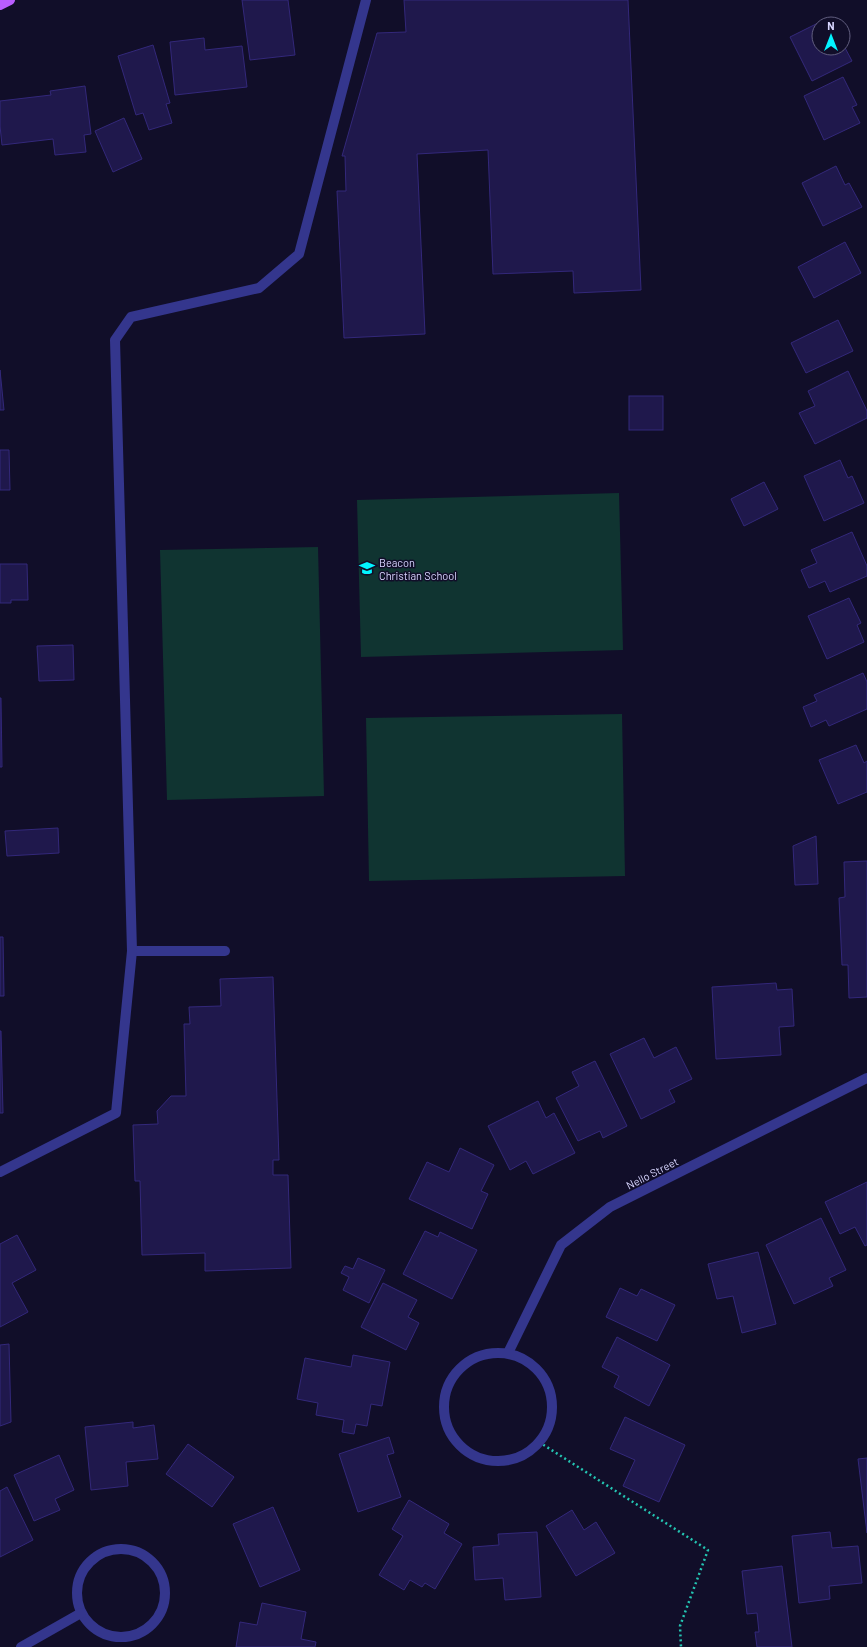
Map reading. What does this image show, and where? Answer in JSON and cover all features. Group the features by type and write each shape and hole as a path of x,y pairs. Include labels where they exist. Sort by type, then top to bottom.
{"main road":[{"path":"0,5 10,0"}],"street":[{"path":"0,1172 116,1113 132,951 115,340 131,317 259,288 299,254 366,0"},
{"path":"132,951 225,951"},
{"name":"Nello Street","path":"508,1353 561,1245 610,1207 867,1078"},
{"path":"489,1353 508,1353 524,1359 538,1369 547,1383 552,1399 552,1416 546,1433 539,1442 521,1456 505,1460 488,1460 470,1453 456,1441 447,1424 444,1406 447,1387 457,1371 471,1359 489,1353"},
{"path":"115,1549 129,1549 142,1554 154,1563 162,1575 166,1590 164,1605 158,1619 147,1630 133,1636 118,1637 103,1634 90,1625 81,1612 77,1599 78,1585 82,1572 90,1561 102,1553 115,1549"},
{"path":"20,1647 81,1612"}],"path":[{"path":"539,1442 708,1550 680,1626 681,1647"}],"green space":[{"path":"619,493 623,650 361,657 357,500"},
{"path":"318,547 324,796 167,800 160,550"},
{"path":"622,714 625,876 369,881 366,718"}],"building":[{"path":"242,0 288,0 295,55 250,60"},
{"path":"404,0 628,0 641,290 574,293 573,271 493,274 488,150 417,154 425,334 344,338 337,191 346,191 345,156 342,156 377,33 406,32"},
{"path":"811,26 811,56 849,56 852,61 812,81 790,37"},
{"path":"204,38 205,50 242,46 247,87 175,95 170,42"},
{"path":"153,45 170,103 166,104 172,123 149,130 143,113 136,115 118,56"},
{"path":"843,77 857,105 852,107 860,123 824,140 804,96"},
{"path":"85,86 91,134 84,135 86,152 55,155 53,139 2,145 0,101 51,95 50,91"},
{"path":"124,118 142,159 113,172 95,131"},
{"path":"836,166 845,185 849,183 862,207 823,226 802,183"},
{"path":"845,242 861,273 814,298 798,267"},
{"path":"838,320 853,351 806,373 791,343"},
{"path":"0,370 4,410 0,410"},
{"path":"848,371 867,411 867,418 815,444 799,413 815,406 808,391"},
{"path":"629,396 663,396 663,430 629,430"},
{"path":"0,450 9,450 10,490 0,490"},
{"path":"840,460 848,478 852,476 864,503 824,521 804,476"},
{"path":"764,482 778,509 744,526 731,499"},
{"path":"852,532 867,566 867,576 830,592 825,581 809,588 801,570 817,563 811,550"},
{"path":"0,564 27,564 28,600 11,600 11,603 0,603"},
{"path":"849,598 861,623 857,625 864,642 827,659 808,616"},
{"path":"73,645 74,680 39,681 37,646"},
{"path":"863,673 867,682 867,709 829,726 826,720 811,727 803,707 817,701 814,695"},
{"path":"1,698 2,767 0,767"},
{"path":"856,745 864,763 867,761 867,792 838,804 819,760"},
{"path":"58,828 59,853 7,856 5,831"},
{"path":"816,836 818,884 795,885 793,846"},
{"path":"867,861 867,997 849,998 848,965 842,965 839,898 845,897 844,862"},
{"path":"0,937 3,937 4,996 0,996"},
{"path":"273,977 279,1160 273,1160 273,1175 288,1175 291,1268 205,1271 205,1253 142,1255 140,1181 135,1181 133,1125 158,1124 157,1111 171,1096 186,1096 184,1024 190,1024 189,1007 221,1006 220,979"},
{"path":"776,983 777,990 792,989 794,1026 779,1027 781,1055 716,1059 712,987"},
{"path":"1,1031 3,1113 0,1113"},
{"path":"644,1038 654,1058 676,1047 692,1079 669,1090 675,1102 641,1119 610,1054"},
{"path":"595,1061 627,1126 603,1138 600,1131 578,1141 556,1098 579,1086 572,1072"},
{"path":"538,1101 546,1118 554,1113 575,1153 533,1174 526,1161 510,1170 488,1126"},
{"path":"460,1148 494,1165 481,1191 488,1194 472,1229 409,1199 427,1162 449,1172"},
{"path":"867,1182 867,1245 865,1246 855,1227 840,1234 825,1202"},
{"path":"821,1218 846,1270 829,1278 833,1286 794,1304 766,1245"},
{"path":"425,1231 438,1237 440,1232 477,1250 452,1299 403,1274"},
{"path":"17,1235 36,1270 12,1283 28,1312 0,1327 0,1244"},
{"path":"758,1252 776,1324 742,1333 733,1296 717,1299 708,1264"},
{"path":"358,1258 385,1270 369,1303 343,1290 349,1277 341,1273 345,1266 353,1269"},
{"path":"383,1283 417,1300 408,1317 419,1323 406,1350 361,1327"},
{"path":"620,1288 637,1296 641,1289 675,1305 657,1341 606,1317"},
{"path":"617,1337 670,1365 649,1406 614,1387 619,1376 602,1367"},
{"path":"9,1344 11,1422 0,1426 0,1345"},
{"path":"353,1355 390,1362 382,1406 371,1404 367,1426 356,1424 354,1434 342,1432 344,1420 316,1415 318,1403 297,1399 305,1358 351,1367"},
{"path":"625,1417 685,1445 659,1502 623,1486 635,1460 610,1449"},
{"path":"133,1422 133,1428 154,1425 158,1459 126,1462 128,1486 91,1490 85,1427"},
{"path":"389,1437 394,1453 387,1455 401,1497 358,1512 339,1454"},
{"path":"188,1444 234,1477 212,1507 166,1474"},
{"path":"59,1455 74,1490 55,1499 60,1510 34,1521 14,1475"},
{"path":"867,1458 867,1533 858,1459"},
{"path":"7,1487 33,1540 0,1557 0,1491"},
{"path":"409,1500 449,1524 444,1533 462,1544 435,1589 425,1583 422,1587 410,1580 404,1590 379,1575 403,1536 392,1529"},
{"path":"273,1507 300,1570 260,1587 233,1524"},
{"path":"572,1510 584,1530 596,1522 615,1553 576,1576 546,1526"},
{"path":"537,1532 541,1597 505,1600 503,1578 475,1580 473,1547 499,1545 498,1534"},
{"path":"830,1532 832,1548 858,1546 862,1583 829,1586 830,1599 799,1603 792,1536"},
{"path":"782,1566 792,1647 757,1647 755,1632 759,1632 757,1613 747,1614 742,1571"},
{"path":"262,1603 306,1612 301,1639 316,1642 315,1647 236,1647 240,1622 257,1625"}],"place":[{"name":"Beacon Christian School","path":"367,568"}]}
